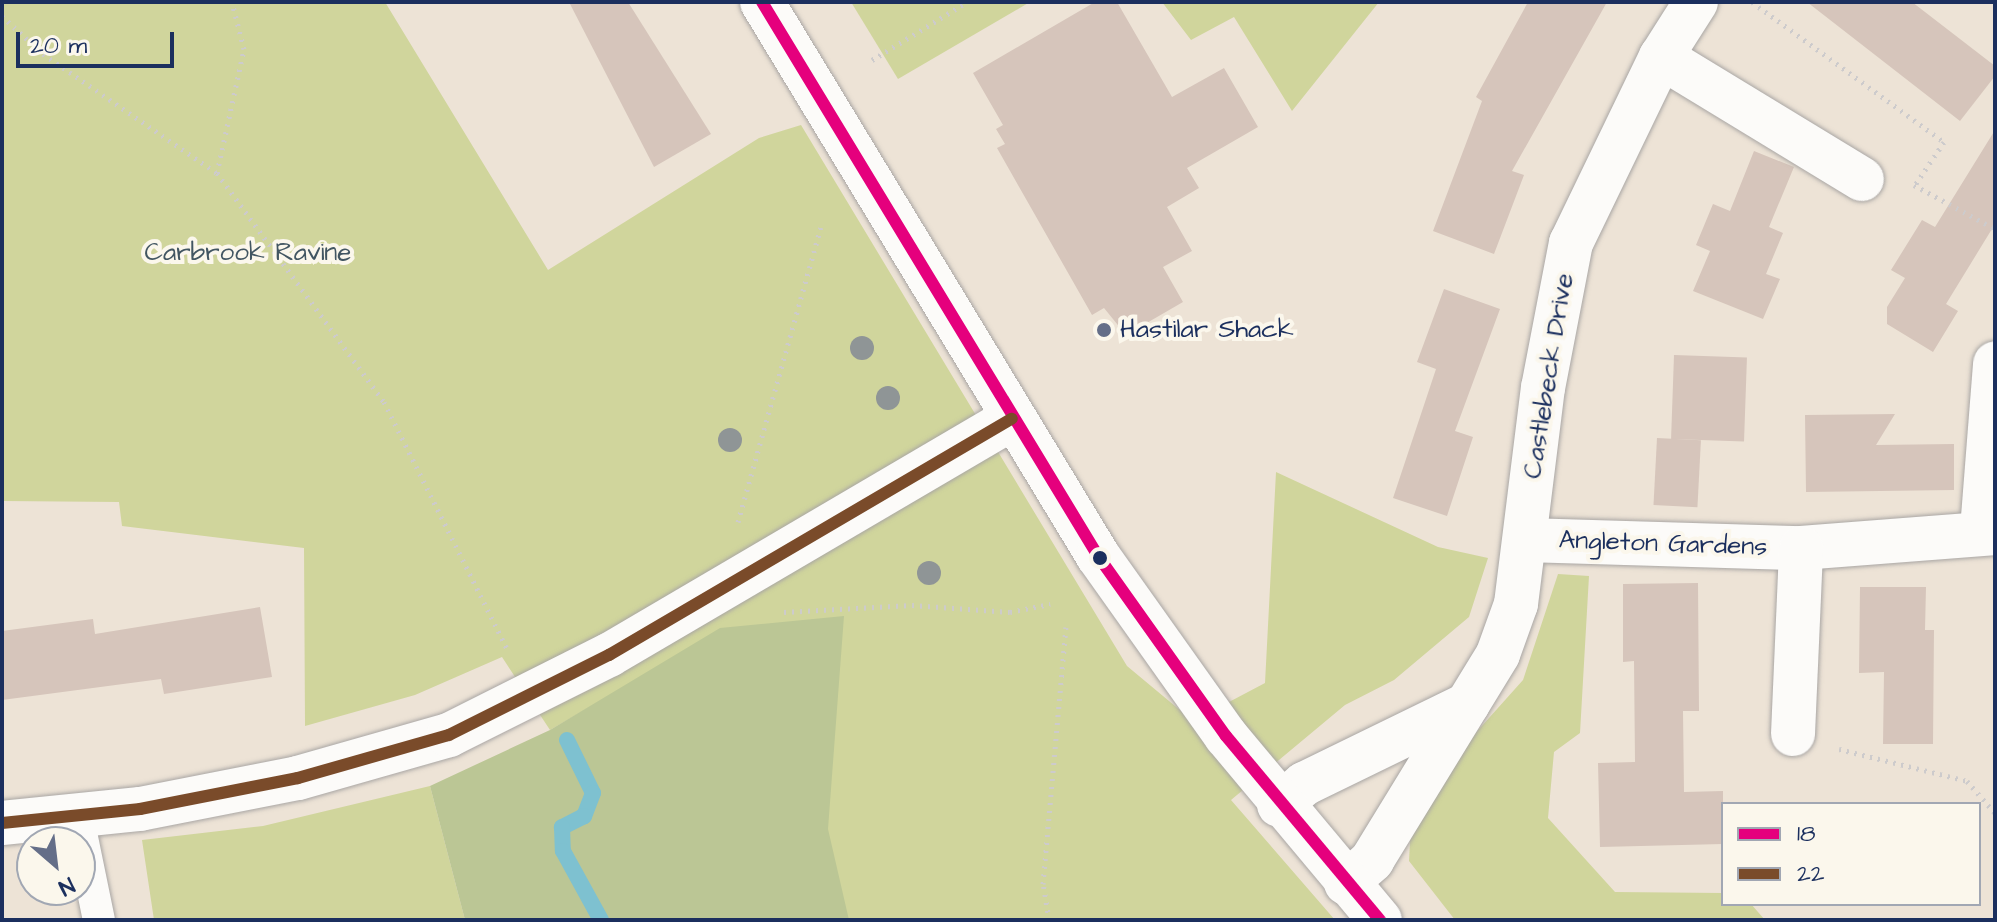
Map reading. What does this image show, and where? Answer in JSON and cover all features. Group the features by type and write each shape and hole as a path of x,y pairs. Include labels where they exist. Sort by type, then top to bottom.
{"street":[{"path":"762,2 1012,419 1165,654 1279,805 1380,920"},
{"name":"Castlebeck Drive","path":"1346,883 1372,860 1468,704 1507,629 1525,540 1543,388 1571,243 1661,57 1696,2"},
{"path":"1661,57 1862,179"},
{"name":"Angleton Gardens","path":"1525,540 1801,548 1989,532 1995,364"},
{"path":"2,823 78,818 298,778 449,735 609,655 1012,419"},
{"name":"Angleton Gardens","path":"1793,734 1801,548"},
{"path":"1279,805 1304,784 1468,704"}],"lane":[{"path":"78,818 99,920"}],"path":[{"path":"217,173 244,49 232,2"},
{"path":"872,60 967,2"},
{"path":"1752,2 1944,142 1915,185"},
{"path":"2,16 43,54 217,173 384,402 513,660"},
{"path":"1862,179 1915,185 1995,229"},
{"path":"735,535 821,227"},
{"path":"770,613 912,605 1010,612 1050,604"},
{"path":"1049,920 1043,884 1066,627"},
{"path":"1793,734 1967,781 1995,813"}],"green space":[{"name":"Carbrook Ravine","path":"2,2 385,2 548,270 759,138 801,125 1127,666 1193,721 1265,683 1276,472 1438,547 1488,558 1469,617 1394,680 1345,705 1231,800 1335,920 568,920 726,628 550,730 502,657 415,695 305,726 304,548 122,526 119,502 2,501"},
{"path":"851,2 1030,2 898,79"},
{"path":"1162,2 1379,2 1292,111 1234,17 1191,40"},
{"path":"1558,574 1589,576 1580,733 1554,752 1548,818 1615,892 1721,893 1721,906 1753,906 1765,920 1455,920 1409,861 1412,804 1523,680"},
{"path":"844,616 828,829 849,920 465,920 430,786 550,730 720,628"},
{"path":"430,786 465,920 154,920 142,840 263,826"}],"building":[{"path":"569,2 628,2 711,134 654,167"},
{"path":"1095,2 1117,2 1172,97 1224,68 1258,127 1187,168 1199,188 1167,207 1192,251 1163,267 1183,302 1126,335 1104,308 1092,315 997,148 1005,144 996,129 1003,125 973,73"},
{"path":"1528,2 1607,2 1512,171 1524,175 1494,254 1433,231 1482,101 1476,97"},
{"path":"1807,2 1912,2 1995,66 1995,76 1960,121"},
{"path":"1995,130 1995,224 1946,304 1958,311 1933,352 1887,324 1887,307 1905,278 1891,270 1922,220 1935,227"},
{"path":"1754,151 1794,167 1769,227 1783,233 1766,274 1780,279 1763,319 1693,291 1710,251 1696,245 1713,204 1730,211"},
{"path":"1444,289 1500,309 1455,431 1473,437 1447,516 1393,498 1436,369 1417,362"},
{"path":"1674,355 1747,358 1744,441 1671,439"},
{"path":"1895,414 1876,445 1954,444 1954,490 1806,492 1805,415"},
{"path":"1657,438 1701,440 1697,507 1653,505"},
{"path":"1698,583 1699,711 1683,711 1684,792 1723,791 1721,844 1600,847 1598,763 1635,762 1634,661 1623,662 1623,584"},
{"path":"1860,587 1926,587 1925,630 1934,630 1933,744 1883,744 1884,672 1859,673"},
{"path":"260,607 272,677 164,694 161,679 2,700 2,631 93,619 95,634"}],"waterway":[{"path":"567,740 593,793 584,816 562,827 563,851 601,920"}],"transit line":[{"name":"18","path":"762,2 1098,556 1226,736 1380,920"},
{"name":"22","path":"2,823 140,809 298,778 449,735 609,655 1012,419"}],"place":[{"name":"Hastilar Shack","path":"1104,330"}]}
